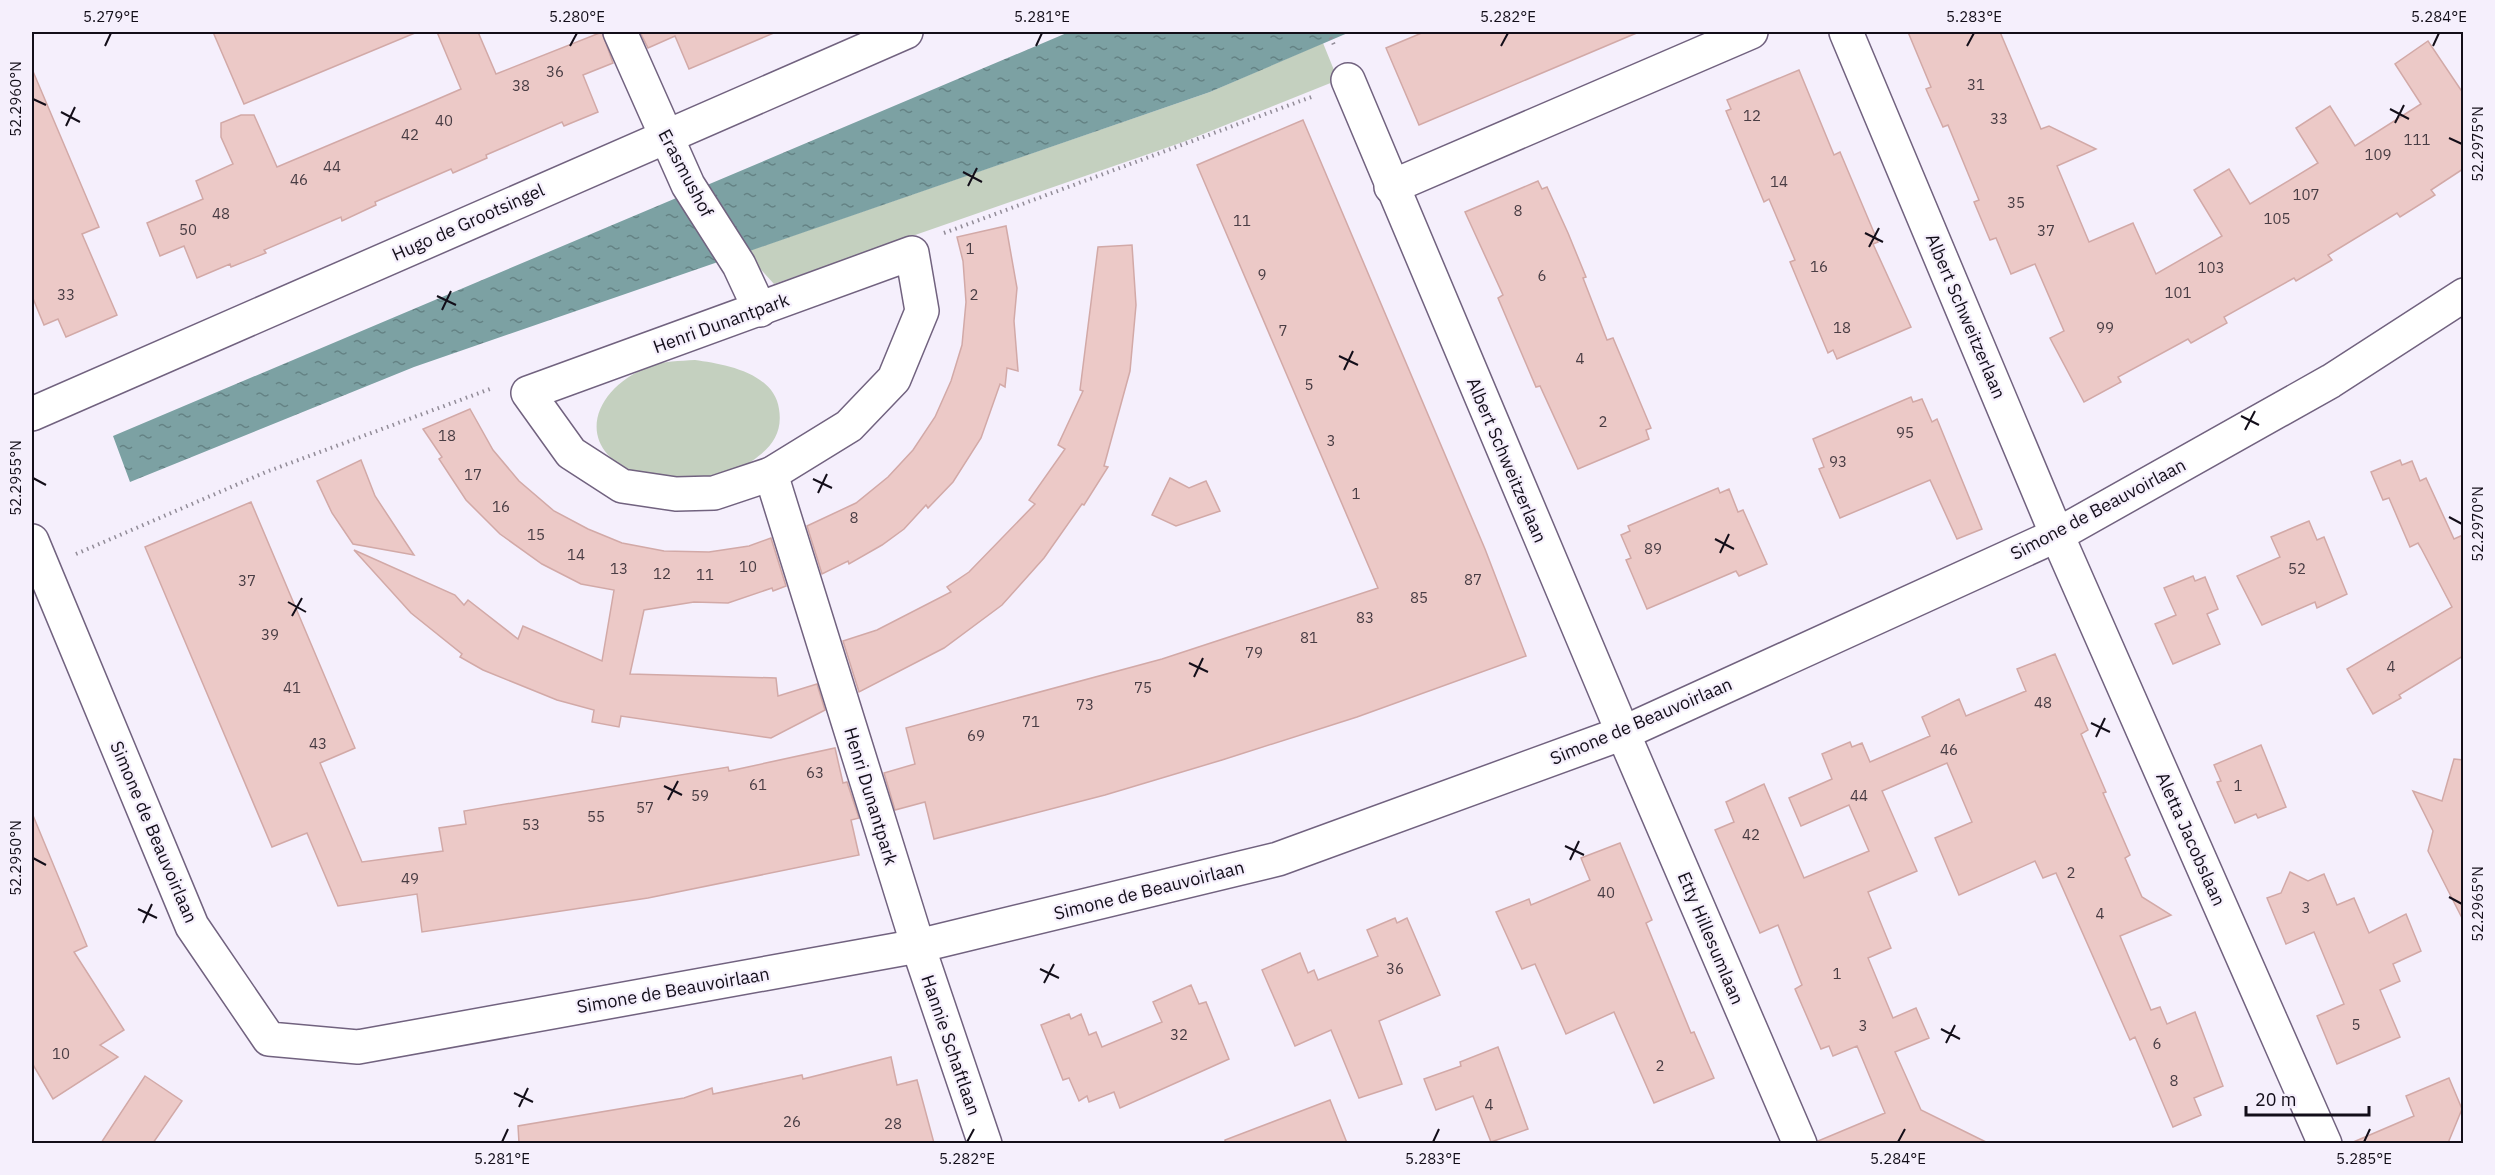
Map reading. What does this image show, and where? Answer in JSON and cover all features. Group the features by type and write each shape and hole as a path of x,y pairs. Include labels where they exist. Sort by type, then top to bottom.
{"street":[{"name":"Erasmushof","path":"620,32 688,185 740,265 760,310"},
{"name":"Hugo de Grootsingel","path":"32,414 664,135 906,32"},
{"path":"1391,187 1751,32"},
{"name":"Albert Schweitzerlaan","path":"1846,32 2057,535"},
{"name":"Albert Schweitzerlaan","path":"1348,80 1391,187 1623,733"},
{"path":"528,393 571,453 622,486 676,494 714,493 771,474 849,426 894,379 922,311 912,253"},
{"name":"Henri Dunantpark","path":"528,393 912,253"},
{"name":"Simone de Beauvoirlaan","path":"37,555 192,926 269,1039 358,1047 918,946 1278,859 1623,733 2057,535 2331,381 2463,295"},
{"name":"Henri Dunantpark","path":"771,474 918,946"},
{"name":"Aletta Jacobslaan","path":"2057,535 2325,1143"},
{"name":"Etty Hillesumlaan","path":"1623,733 1800,1143"},
{"name":"Hannie Schaftlaan","path":"918,946 985,1143"}],"path":[{"path":"912,253 932,237 1143,161 1348,80"},
{"path":"37,555 499,385 528,393"}],"shaded area":[{"path":"1323,43 1338,80 1183,142 774,284 745,252 1210,92"},
{"path":"695,360 746,372 768,386 775,396 780,418 777,433 770,445 743,467 706,479 650,478 620,465 606,452 598,437 597,421 602,405 613,390 629,377 650,366 666,362"}],"water":[{"path":"1069,32 1350,32 1210,92 414,367 130,482 113,436"}],"building":[{"path":"213,32 415,32 415,33 244,104"},
{"path":"437,32 478,32 496,74 602,32 613,63 583,75 598,112 564,126 562,122 486,155 487,158 453,173 451,169 375,202 376,205 342,221 341,217 264,250 266,253 231,267 230,264 197,278 184,246 160,256 147,223 203,199 196,181 233,164 221,137 221,123 241,115 254,115 277,167 461,89"},
{"path":"640,32 776,32 689,69 675,36 648,48"},
{"path":"1424,32 1639,32 1419,125 1386,48"},
{"path":"1908,32 2000,32 2041,129 2049,126 2096,149 2057,166 2089,242 2133,223 2156,274 2222,236 2194,190 2229,169 2250,204 2318,163 2296,128 2330,106 2355,146 2421,104 2395,64 2428,41 2463,93 2463,169 2431,190 2435,195 2400,217 2397,213 2328,255 2332,260 2296,281 2294,278 2224,317 2227,323 2191,343 2188,339 2118,377 2121,382 2084,402 2050,338 2064,331 2035,264 2011,274 1996,238 1990,240 1974,202 1979,200 1948,125 1943,127 1926,89 1931,87"},
{"path":"32,69 99,227 82,234 117,315 66,337 58,319 44,325 32,296"},
{"path":"1799,70 1834,155 1840,152 1878,242 1873,244 1911,327 1837,359 1833,350 1828,353 1790,262 1795,260 1769,199 1764,202 1726,111 1731,109 1727,100"},
{"path":"1303,120 1485,549 1526,656 1357,717 1222,760 1105,795 934,839 925,802 895,810 884,773 915,764 906,728 1162,659 1378,588 1197,165"},
{"path":"1538,181 1542,189 1547,187 1586,277 1583,278 1607,340 1613,338 1651,428 1646,430 1649,439 1578,469 1540,386 1536,387 1498,298 1503,295 1465,212"},
{"path":"1006,226 1017,288 1014,321 1018,371 1007,368 1005,387 1000,384 981,438 953,482 928,508 926,505 904,529 882,545 849,564 848,561 822,574 807,526 856,503 888,477 913,450 935,417 951,381 962,345 966,302 963,261 957,237"},
{"path":"1132,245 1136,305 1130,371 1104,466 1108,467 1084,505 1082,504 1044,558 1002,605 944,648 859,692 843,641 877,630 951,592 947,587 969,572 1035,504 1029,500 1065,449 1058,445 1083,391 1080,390 1098,247"},
{"path":"1911,397 1913,402 1922,399 1932,422 1937,419 1982,529 1957,539 1930,480 1840,518 1819,469 1824,467 1813,439"},
{"path":"470,409 493,450 519,481 554,511 588,529 622,543 664,551 709,552 749,546 771,538 786,586 773,591 772,588 728,603 694,602 644,610 630,674 776,678 778,696 817,684 825,710 771,738 621,716 619,727 592,722 594,710 557,700 483,670 460,657 462,654 411,613 354,550 455,595 464,605 468,600 518,639 523,626 602,661 614,590 581,584 542,564 500,534 466,500 439,459 442,457 423,429"},
{"path":"361,460 375,496 414,555 353,544 332,513 317,481"},
{"path":"2400,460 2402,465 2412,461 2420,481 2426,478 2454,539 2463,535 2463,656 2399,695 2401,698 2373,714 2347,669 2452,607 2418,543 2410,547 2389,498 2383,500 2371,472"},
{"path":"1170,478 1189,488 1206,481 1220,511 1176,526 1152,515"},
{"path":"1718,488 1720,493 1729,489 1738,512 1743,510 1767,564 1739,576 1736,571 1647,609 1626,560 1631,558 1621,535 1630,531 1628,526"},
{"path":"251,502 355,748 320,763 362,862 443,851 439,828 466,824 464,811 728,767 729,771 835,748 843,783 847,782 859,818 851,820 859,855 648,898 422,932 417,894 338,906 307,833 272,847 145,547"},
{"path":"2309,521 2317,540 2324,537 2347,594 2317,608 2315,602 2262,625 2237,576 2280,557 2271,537"},
{"path":"2193,576 2195,581 2205,577 2218,609 2207,614 2220,644 2173,664 2155,624 2176,615 2164,588"},
{"path":"2055,654 2088,730 2081,734 2130,855 2125,858 2142,897 2171,915 2120,936 2151,1010 2160,1007 2167,1024 2195,1012 2223,1086 2194,1098 2201,1115 2173,1127 2135,1037 2130,1040 2056,873 2043,878 2035,861 1959,895 1935,838 1972,822 1947,763 1882,791 1917,871 1868,892 1891,948 1868,958 1893,1018 1916,1008 1929,1038 1895,1052 1921,1110 1988,1143 1818,1143 1818,1141 1885,1113 1857,1046 1833,1056 1829,1046 1821,1049 1795,989 1802,985 1778,925 1760,933 1715,830 1734,822 1726,802 1764,784 1804,878 1869,851 1849,805 1801,826 1789,798 1832,779 1822,754 1850,742 1852,747 1862,743 1870,762 1930,736 1922,717 1959,699 1966,716 2026,691 2017,669"},
{"path":"2261,745 2286,807 2258,818 2256,814 2235,823 2217,782 2221,781 2214,765"},
{"path":"2454,759 2463,760 2463,920 2428,851 2433,831 2413,791 2442,801"},
{"path":"32,813 87,946 74,952 124,1030 100,1045 118,1057 53,1099 32,1063"},
{"path":"1620,843 1652,920 1646,923 1691,1033 1694,1032 1714,1078 1654,1103 1614,1012 1566,1034 1535,964 1522,969 1496,912 1529,899 1531,905 1590,880 1581,858"},
{"path":"2290,872 2308,881 2324,874 2337,905 2354,898 2369,933 2406,914 2421,951 2393,964 2400,981 2380,990 2400,1037 2337,1064 2317,1016 2344,1004 2314,932 2286,944 2267,898 2281,893"},
{"path":"1395,918 1397,923 1407,918 1440,995 1379,1021 1402,1084 1359,1098 1331,1030 1295,1046 1262,970 1300,953 1308,973 1314,970 1318,980 1378,956 1367,930"},
{"path":"1191,985 1199,1004 1206,1002 1229,1059 1120,1108 1114,1092 1089,1102 1087,1096 1079,1101 1069,1078 1063,1080 1041,1025 1069,1014 1071,1019 1081,1014 1089,1035 1096,1032 1102,1047 1162,1022 1153,1002"},
{"path":"1498,1047 1528,1129 1491,1142 1473,1096 1436,1110 1424,1079 1461,1066 1460,1062"},
{"path":"891,1057 897,1085 917,1080 934,1143 519,1143 518,1126 684,1098 712,1088 713,1094 802,1075 803,1079"},
{"path":"145,1076 182,1101 153,1143 101,1143"},
{"path":"2449,1078 2462,1109 2448,1143 2351,1143 2414,1116 2406,1096"},
{"path":"1330,1100 1347,1143 1225,1143 1225,1140"}]}
